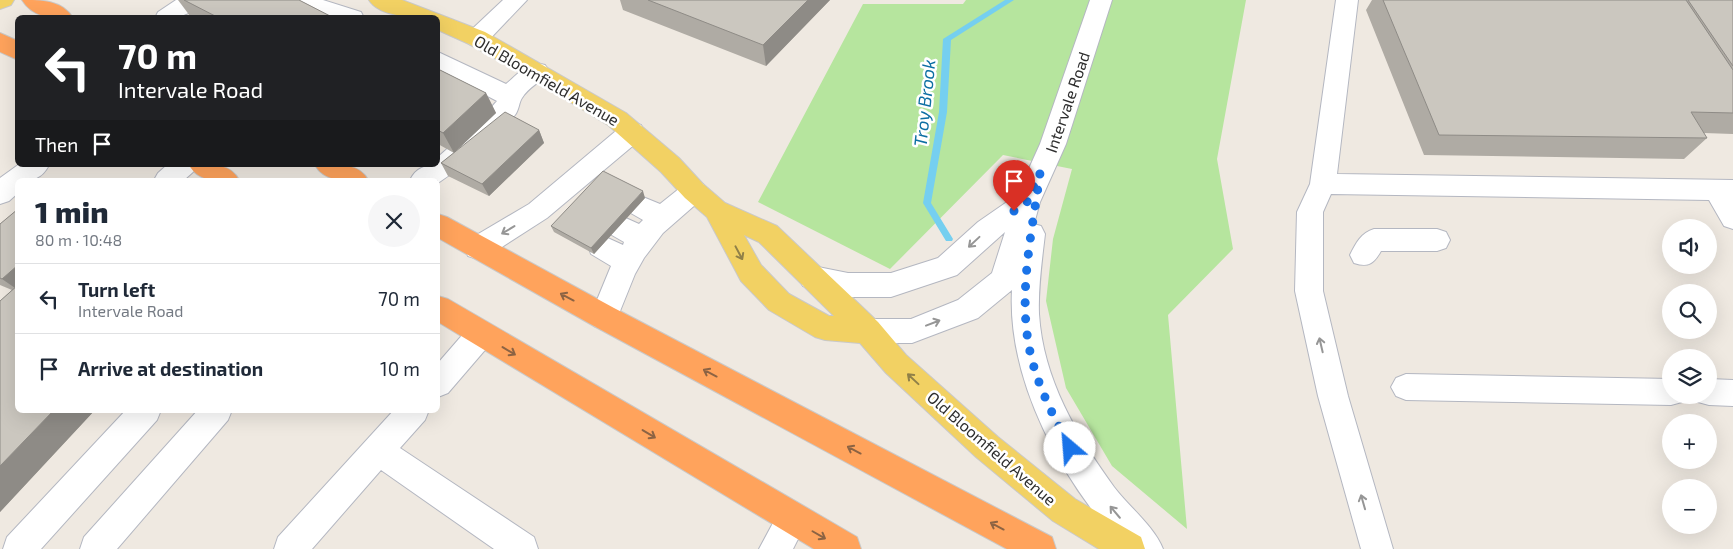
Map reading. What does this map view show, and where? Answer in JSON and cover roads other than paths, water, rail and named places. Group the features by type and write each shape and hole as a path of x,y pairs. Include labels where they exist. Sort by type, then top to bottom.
{"highway":[{"path":"33,0 57,15"},
{"path":"0,41 15,50"},
{"path":"0,65 15,68"},
{"path":"205,167 223,178"},
{"path":"332,167 351,178"},
{"path":"440,226 604,317 1040,549"},
{"path":"440,309 844,549"}],"main road":[{"path":"380,0 420,15"},
{"name":"Old Bloomfield Avenue","path":"440,22 477,38 617,119 670,165 694,191 716,210 768,234 868,331 896,364 987,448 1064,510 1129,549"},
{"name":"Old Bloomfield Avenue","path":"716,210 751,273 779,302 825,328 868,331"}],"street":[{"path":"170,15 191,0"},
{"path":"299,0 344,15"},
{"path":"477,38 516,0"},
{"name":"Intervale Road","path":"868,331 912,331 968,309 1004,280 1027,202 1053,144 1101,0"},
{"path":"1347,0 1323,184 1310,212 1308,291 1333,396 1377,549"},
{"path":"440,61 508,96"},
{"path":"508,96 537,71"},
{"path":"426,178 456,157 490,126 507,108 508,96"},
{"path":"478,248 538,212 570,199 592,179 632,132"},
{"path":"16,178 33,167"},
{"path":"169,178 182,167"},
{"path":"1040,173 1026,280 1026,325 1032,360 1045,400 1070,448 1102,496 1147,549"},
{"path":"3,186 15,178"},
{"path":"1323,184 1725,190 1733,218"},
{"path":"604,317 628,262 631,232 663,218 694,191"},
{"path":"813,278 848,284 891,285 947,267 987,230 1027,202"},
{"path":"638,205 663,218"},
{"path":"538,212 561,225"},
{"path":"1364,255 1374,240 1437,240"},
{"path":"601,246 628,262"},
{"path":"440,382 481,334"},
{"path":"1406,387 1662,392"},
{"path":"1717,392 1733,393"},
{"path":"18,549 143,413"},
{"path":"96,549 214,413"},
{"path":"290,549 411,413"},
{"path":"378,450 522,549"},
{"path":"775,549 792,519"}],"waterway":[{"name":"Troy Brook","path":"949,239 927,203 943,112 947,39 1010,0"}]}
